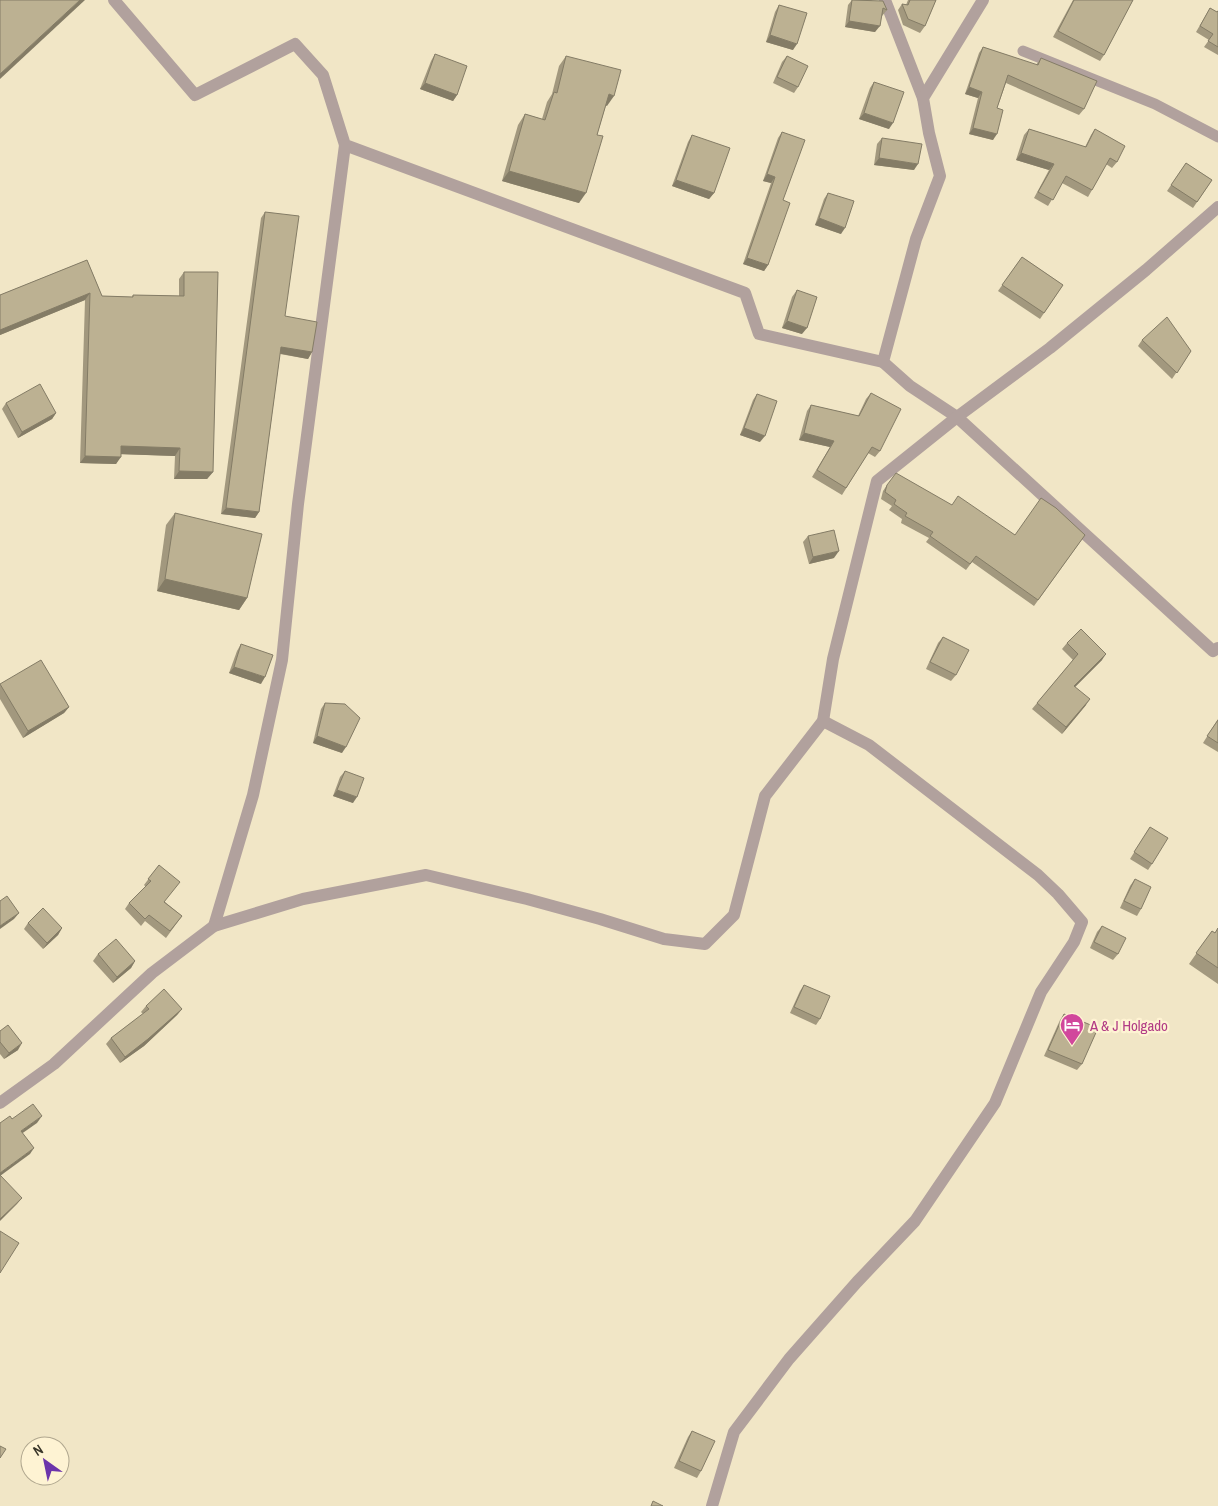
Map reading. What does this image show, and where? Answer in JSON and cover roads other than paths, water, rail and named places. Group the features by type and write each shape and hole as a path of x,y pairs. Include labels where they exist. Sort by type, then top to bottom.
{"street":[{"path":"114,0 194,95 295,44 323,75 345,146 298,504 282,660 253,795 214,926"},
{"path":"883,362 916,239 940,176 929,133 923,98 885,0"},
{"path":"923,98 983,0"},
{"path":"345,146 745,293 759,334 883,362 910,386 957,417 1213,652 1218,648"},
{"path":"0,1103 54,1064 152,973 214,926 304,899 426,875 564,909 664,940 705,944 734,914 765,796 823,721 833,659 877,481 957,417 1050,348 1146,270 1218,207"},
{"path":"712,1506 734,1432 795,1352 857,1282 915,1221 995,1102 1041,992 1074,942 1082,922 1058,894 1038,875 869,745 823,721"}],"lane":[{"path":"1023,51 1154,104 1218,137"}],"place":[{"name":"A & J Holgado","path":"1072,1046"}]}
